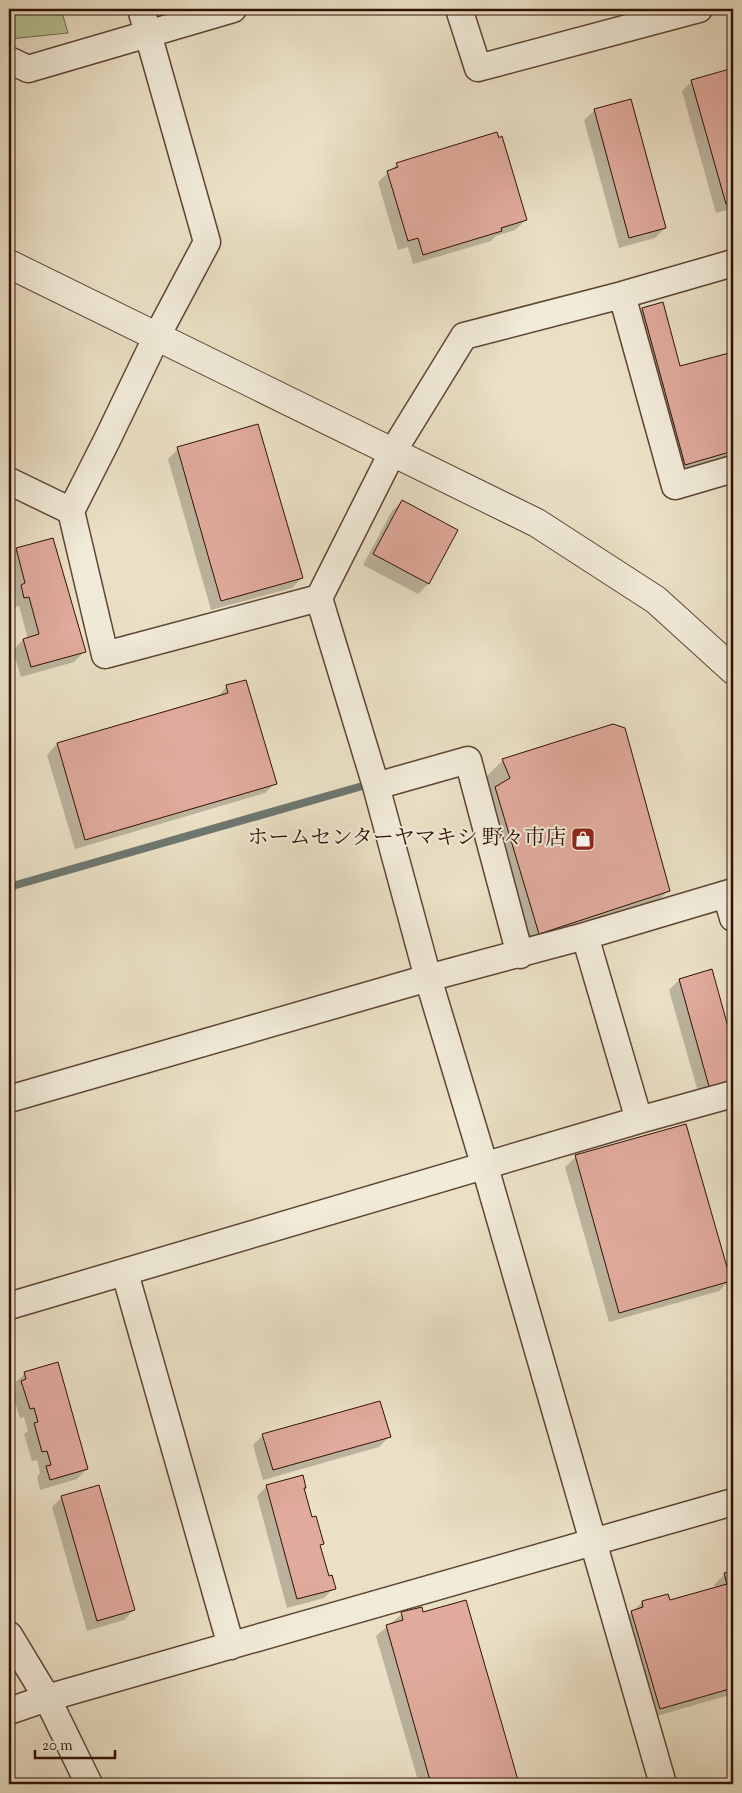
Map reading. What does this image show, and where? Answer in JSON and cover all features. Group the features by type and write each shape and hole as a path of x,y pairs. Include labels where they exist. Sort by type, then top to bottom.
{"street":[{"path":"9,60 28,69 144,21 233,9"},
{"path":"459,9 478,68 699,9"},
{"path":"144,21 207,242 157,336 71,510 105,655 319,598"},
{"path":"663,1784 485,1167 428,978 376,786 319,598 392,453 464,336 622,295 733,263"},
{"path":"9,264 537,523 656,600 733,670"},
{"path":"622,295 675,486 733,469"},
{"path":"9,482 71,510"},
{"path":"376,786 468,760 520,955"},
{"path":"9,1099 428,978 520,955 585,936 731,901"},
{"path":"585,936 639,1120"},
{"path":"9,1306 733,1094"},
{"path":"125,1273 231,1646"},
{"path":"9,1711 47,1698 733,1502"},
{"path":"9,1635 47,1698 89,1784"}],"green space":[{"path":"9,9 61,9 68,33 9,39"}],"building":[{"path":"733,68 733,202 726,204 691,80"},
{"path":"631,99 666,228 629,238 594,109"},
{"path":"497,132 499,138 502,136 527,220 501,228 502,231 423,255 418,238 408,241 387,171 398,167 396,163"},
{"path":"663,302 680,366 733,352 733,451 685,465 642,308"},
{"path":"258,424 303,578 221,601 177,447"},
{"path":"402,500 458,530 429,584 373,554"},
{"path":"53,538 86,652 31,667 23,639 39,634 29,597 24,598 21,585 25,583 16,548"},
{"path":"246,680 277,784 85,840 57,743 228,693 226,685"},
{"name":"ホームセンターヤマキシ 野々市店","path":"613,724 625,728 670,891 539,934 495,787 510,778 502,759"},
{"path":"712,969 733,1045 733,1084 710,1090 679,979"},
{"path":"686,1124 731,1281 619,1313 575,1155"},
{"path":"58,1362 88,1469 50,1480 46,1466 51,1465 47,1451 42,1452 34,1423 38,1422 34,1408 30,1409 21,1381 26,1379 24,1372"},
{"path":"380,1401 391,1437 273,1470 262,1434"},
{"path":"303,1475 306,1488 304,1488 312,1517 316,1516 324,1544 320,1545 329,1576 332,1575 336,1589 297,1599 266,1485"},
{"path":"99,1485 135,1610 97,1621 61,1496"},
{"path":"733,1571 733,1688 660,1709 631,1611 643,1607 642,1601 668,1594 670,1600 727,1584 724,1573"},
{"path":"466,1600 519,1784 431,1784 386,1625 403,1620 401,1612 422,1607 423,1612"}],"waterway":[{"path":"9,887 359,787"}],"place":[{"name":"ホームセンターヤマキシ 野々市店","path":"583,839"}]}
